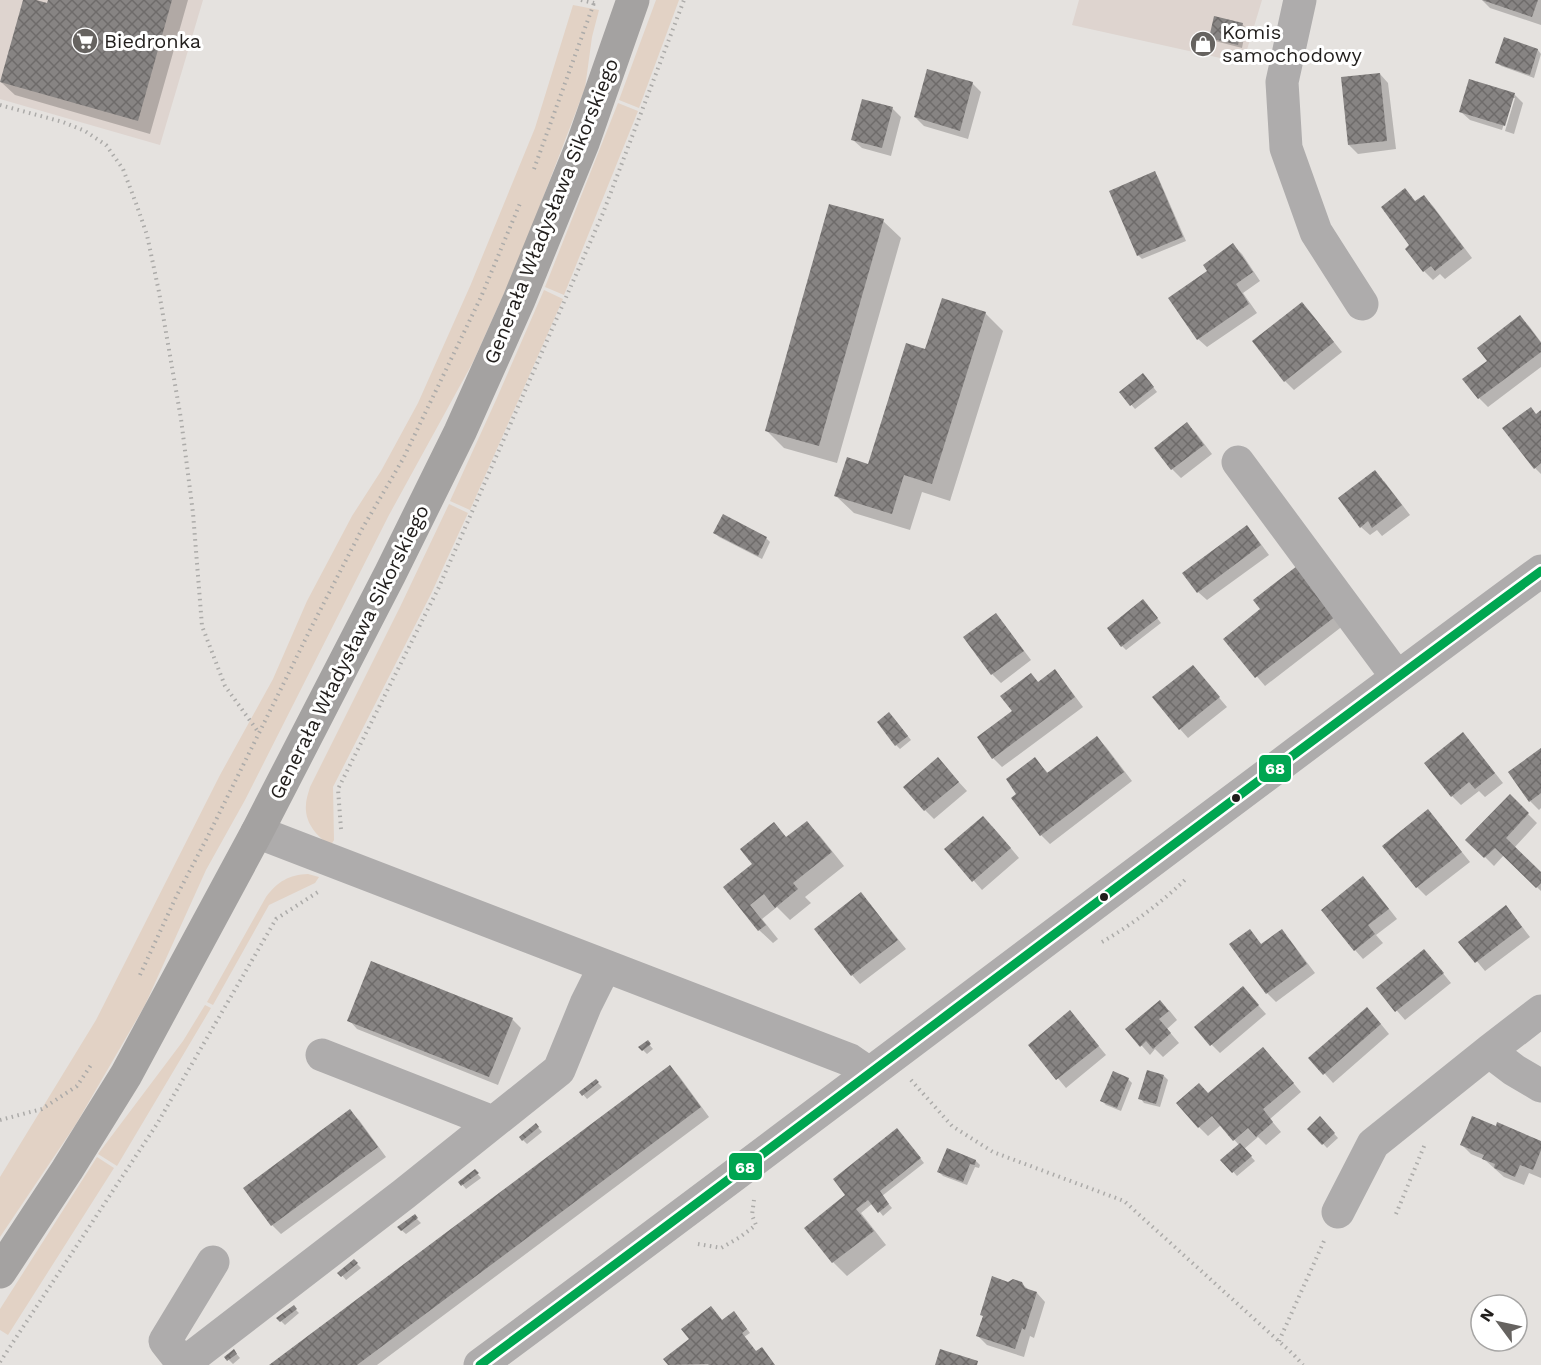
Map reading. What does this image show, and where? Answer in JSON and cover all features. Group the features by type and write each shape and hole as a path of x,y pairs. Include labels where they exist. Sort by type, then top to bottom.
{"main road":[{"name":"Generała Władysława Sikorskiego","path":"0,1272 126,1075 256,832 460,432 519,300 579,154 633,0"}],"street":[{"path":"1300,0 1282,82 1286,148 1316,232 1362,304"},
{"path":"1238,462 1397,677"},
{"path":"480,1365 708,1197 880,1065 1541,571"},
{"path":"256,832 850,1060 880,1065"},
{"path":"213,1263 165,1341 184,1364 404,1194 559,1070 586,1004 605,966"},
{"path":"1338,1212 1373,1144 1541,1011"},
{"path":"1489,1051 1514,1070 1541,1086"},
{"path":"322,1055 493,1122"}],"path":[{"path":"533,173 595,2 581,0"},
{"path":"0,1362 157,1124 276,919 321,890 339,844 341,828 338,789 439,587 603,213 684,0"},
{"path":"0,105 63,122 85,131 106,145 123,169 147,235 181,419 193,513 202,626 225,686 259,733"},
{"path":"137,982 176,897 362,529 403,459 481,297 524,194"},
{"path":"0,1120 42,1109 77,1086 96,1057"},
{"path":"880,1065 952,1126 993,1152 1124,1201 1303,1365"},
{"path":"1396,1214 1426,1142"},
{"path":"1279,1341 1338,1212"}],"shaded area":[{"name":"Biedronka","path":"0,0 203,0 160,145 0,99"},
{"path":"656,0 679,0 639,108 619,100"},
{"name":"Komis samochodowy","path":"1079,0 1262,0 1243,63 1072,25"},
{"path":"573,5 599,10 592,37 585,88 520,258 473,362 389,515 245,800 206,870 145,1005 76,1124 0,1237 0,1177 96,1020 220,775 273,679 307,601 352,516 381,471 418,403 471,284 535,128"},
{"path":"618,103 638,111 564,295 545,287"},
{"path":"544,290 563,299 470,510 450,501"},
{"path":"449,504 468,513 431,594 333,787 334,840 331,845 318,835 309,821 306,804 310,787"},
{"path":"308,874 319,877 315,883 269,905 213,1005 207,1002 266,897 284,880"},
{"path":"205,1005 211,1008 117,1166 98,1154 183,1041"},
{"path":"97,1157 114,1168 8,1335 0,1330 0,1309"}],"building":[{"name":"Biedronka","path":"23,0 47,3 48,0 172,0 138,121 0,82"},
{"path":"1482,0 1538,0 1532,17"},
{"path":"1214,16 1243,23 1238,45 1209,38"},
{"path":"1504,37 1538,49 1530,75 1495,63"},
{"path":"927,69 973,82 960,131 914,117"},
{"path":"1380,73 1387,141 1348,145 1341,77"},
{"path":"1469,79 1515,93 1505,126 1459,112"},
{"path":"862,99 893,107 882,148 851,140"},
{"path":"1155,171 1183,237 1137,256 1109,191"},
{"path":"1405,188 1415,201 1424,195 1464,248 1435,271 1431,266 1423,272 1405,249 1409,245 1381,207"},
{"path":"829,204 884,219 819,446 765,431"},
{"path":"1233,243 1253,272 1236,284 1249,304 1197,340 1168,298 1207,271 1203,265"},
{"path":"942,298 986,312 932,484 904,475 892,514 834,496 847,457 868,464 906,343 925,349"},
{"path":"1302,302 1334,342 1284,382 1252,341"},
{"path":"1520,315 1541,343 1541,352 1478,399 1462,379 1487,361 1477,348"},
{"path":"1143,373 1154,387 1130,406 1119,392"},
{"path":"1531,407 1536,414 1541,410 1541,463 1534,469 1502,428"},
{"path":"1187,422 1204,445 1171,470 1154,448"},
{"path":"1375,470 1402,505 1372,528 1368,521 1360,528 1338,498"},
{"path":"723,514 767,537 758,556 713,533"},
{"path":"1247,525 1261,545 1197,593 1182,573"},
{"path":"1297,566 1336,616 1255,678 1223,639 1260,609 1253,600"},
{"path":"1143,599 1158,618 1121,647 1107,628"},
{"path":"996,613 1024,651 991,675 963,637"},
{"path":"1193,665 1220,697 1179,730 1152,697"},
{"path":"1055,669 1075,697 992,759 977,737 1012,711 1000,696 1031,673 1038,682"},
{"path":"889,712 908,736 895,746 877,722"},
{"path":"1463,732 1495,773 1475,789 1469,782 1451,797 1424,763"},
{"path":"1097,736 1124,772 1040,836 1011,798 1016,794 1006,779 1035,757 1047,773"},
{"path":"1541,748 1541,793 1529,802 1508,772"},
{"path":"938,757 959,782 924,811 903,787"},
{"path":"1510,794 1529,813 1506,838 1541,872 1541,883 1536,888 1495,848 1484,858 1465,840"},
{"path":"1428,809 1462,852 1416,888 1382,846"},
{"path":"983,816 1011,848 972,882 944,849"},
{"path":"807,821 832,852 793,883 798,889 775,908 764,894 750,905 766,925 758,931 723,887 752,864 740,849 774,822 786,837"},
{"path":"1363,876 1389,909 1368,925 1375,934 1354,951 1321,910"},
{"path":"861,892 898,940 851,976 814,929"},
{"path":"1506,905 1522,927 1475,963 1458,942"},
{"path":"1250,929 1261,944 1282,929 1307,964 1266,994 1229,944"},
{"path":"1424,949 1444,973 1395,1012 1376,988"},
{"path":"371,961 513,1018 489,1077 347,1021"},
{"path":"1243,986 1259,1005 1210,1046 1194,1027"},
{"path":"1160,1000 1169,1011 1159,1019 1171,1033 1153,1049 1146,1041 1140,1047 1125,1029"},
{"path":"1367,1007 1381,1024 1323,1075 1308,1058"},
{"path":"1070,1010 1099,1046 1056,1080 1028,1045"},
{"path":"648,1040 651,1044 642,1051 638,1047"},
{"path":"1263,1047 1294,1083 1263,1109 1273,1122 1256,1137 1248,1128 1233,1141 1212,1116 1198,1128 1176,1103 1199,1083 1208,1093"},
{"path":"670,1065 701,1107 519,1244 357,1365 269,1365"},
{"path":"1147,1070 1164,1075 1156,1104 1138,1099"},
{"path":"1113,1071 1129,1078 1117,1108 1100,1101"},
{"path":"596,1079 599,1082 582,1096 579,1092"},
{"path":"350,1109 378,1147 271,1226 243,1188"},
{"path":"1320,1116 1335,1133 1322,1145 1307,1129"},
{"path":"1472,1116 1496,1126 1497,1122 1541,1141 1541,1150 1533,1170 1520,1165 1515,1177 1494,1168 1495,1164 1482,1159 1484,1155 1460,1145"},
{"path":"536,1123 539,1127 522,1141 519,1137"},
{"path":"897,1128 921,1158 880,1191 889,1204 878,1213 868,1200 856,1209 874,1231 832,1263 804,1228 845,1195 833,1179"},
{"path":"1240,1143 1252,1156 1232,1173 1220,1160"},
{"path":"947,1148 976,1160 975,1165 970,1164 963,1182 937,1172"},
{"path":"475,1169 479,1173 461,1186 458,1182"},
{"path":"415,1214 418,1218 401,1231 397,1227"},
{"path":"354,1259 358,1263 341,1277 337,1273"},
{"path":"992,1276 1008,1282 1013,1279 1022,1282 1025,1288 1037,1292 1025,1330 1022,1328 1015,1349 976,1336"},
{"path":"294,1305 297,1309 280,1322 276,1318"},
{"path":"711,1306 722,1320 734,1311 747,1329 742,1333 756,1351 762,1347 775,1365 668,1365 663,1359 689,1339 681,1329"},
{"path":"234,1349 237,1354 227,1361 224,1357"},
{"path":"940,1349 978,1361 977,1365 935,1365"}],"transit line":[{"name":"68","path":"480,1365 1541,571"}],"place":[{"name":"Biedronka","path":"85,41"},
{"name":"Komis samochodowy","path":"1203,44"}]}
